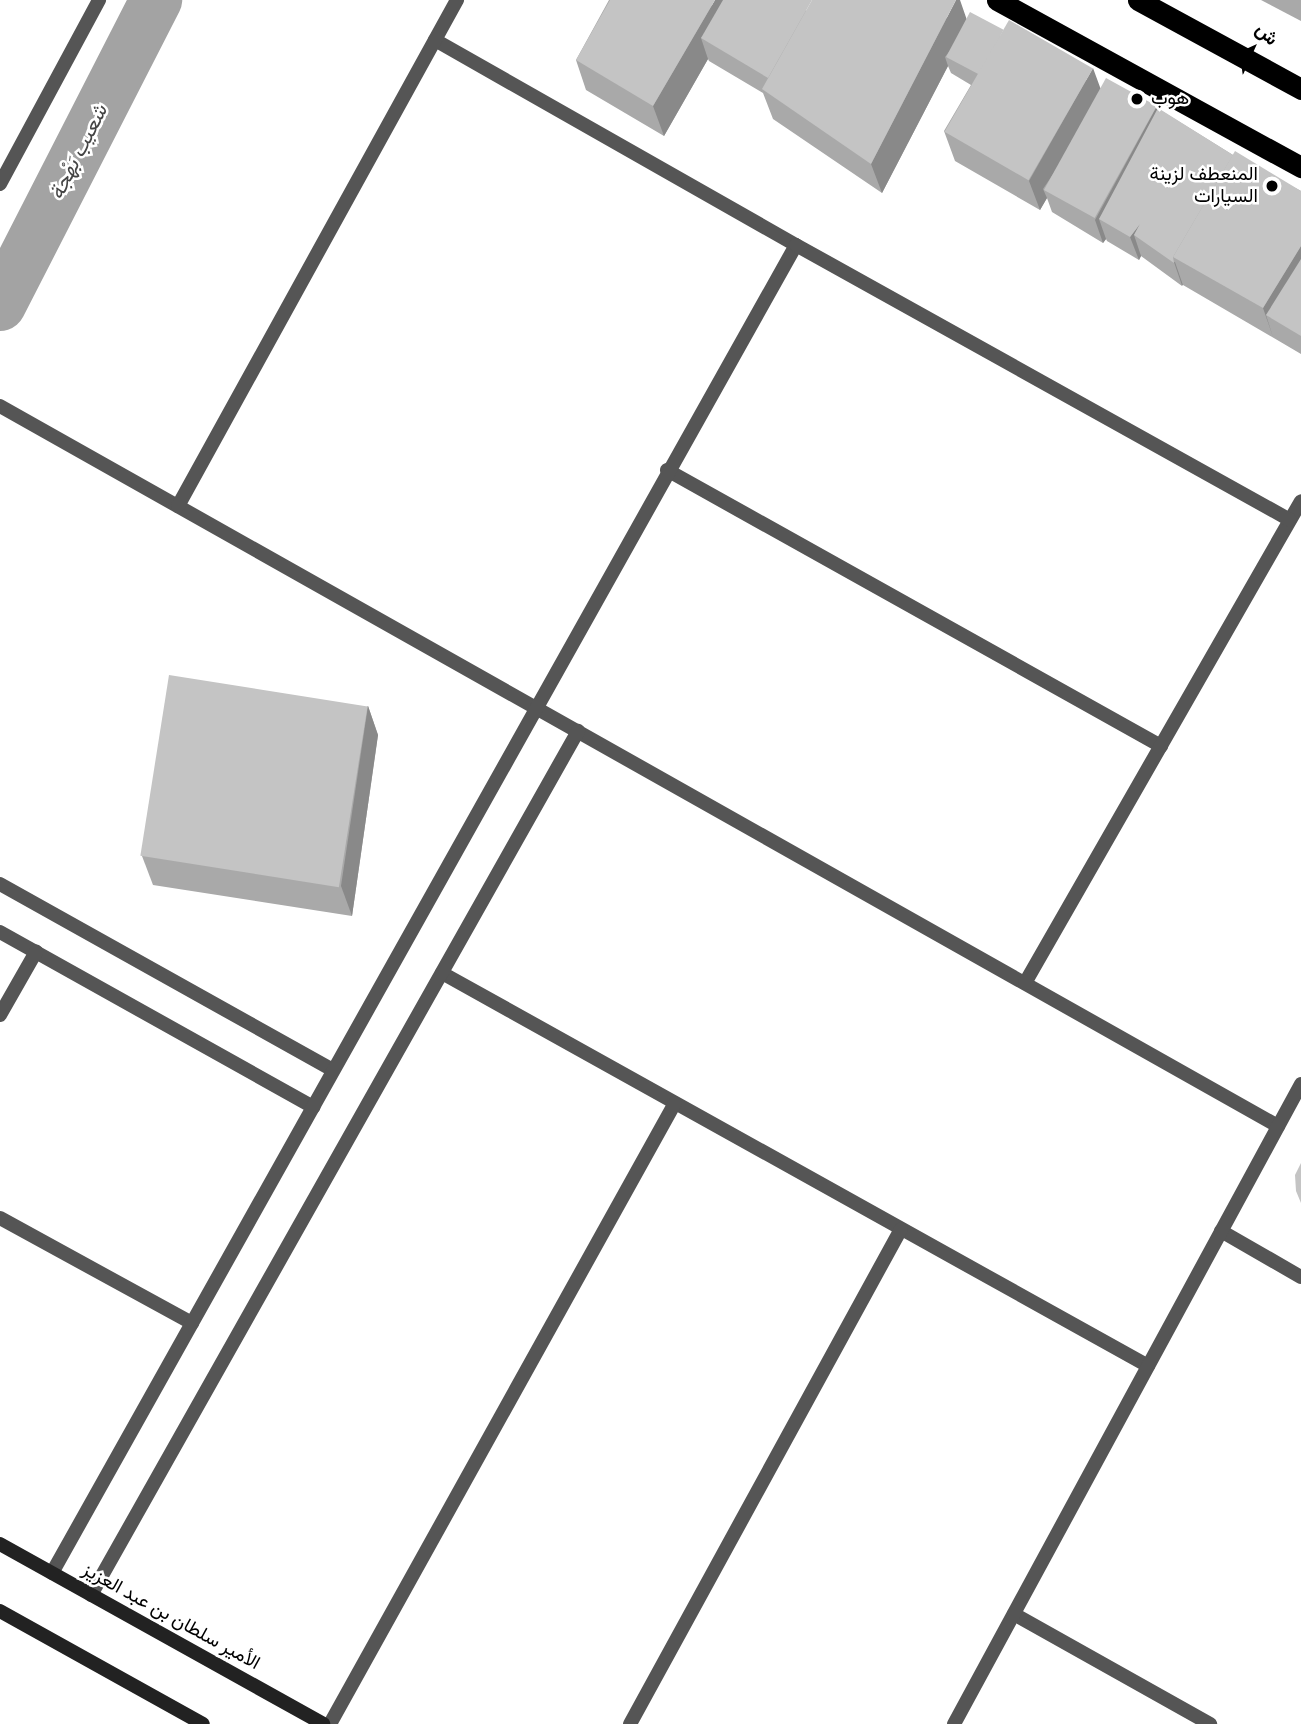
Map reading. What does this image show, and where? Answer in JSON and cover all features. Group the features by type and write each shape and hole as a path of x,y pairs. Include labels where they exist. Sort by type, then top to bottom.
{"highway":[{"path":"998,0 1301,167"},
{"path":"1138,0 1301,89"}],"street":[{"path":"0,184 99,0"},
{"path":"178,506 457,0"},
{"path":"435,40 1290,520"},
{"path":"52,1573 667,470 796,245"},
{"path":"0,406 1278,1126"},
{"path":"667,470 1161,746"},
{"path":"1025,982 1301,501"},
{"path":"91,1595 578,731"},
{"path":"0,884 333,1070"},
{"path":"0,932 313,1107"},
{"path":"0,1015 36,952"},
{"path":"442,973 1148,1366"},
{"path":"954,1724 1301,1084"},
{"path":"330,1724 675,1103"},
{"path":"0,1218 192,1323"},
{"path":"629,1724 901,1229"},
{"path":"1221,1231 1301,1277"},
{"name":"الأمير سلطان بن عبد العزيز","path":"0,1545 323,1724"},
{"path":"0,1611 203,1724"},
{"path":"1014,1614 1210,1724"}],"building":[{"path":"610,0 715,0 653,106 576,60"},
{"path":"723,0 812,0 768,78 701,38"},
{"path":"812,0 956,0 871,164 762,89"},
{"path":"970,12 1004,30 980,75 946,57"},
{"path":"1009,20 1093,68 1029,180 944,132"},
{"path":"1106,78 1157,106 1095,218 1044,190"},
{"path":"1158,108 1233,155 1173,257 1174,263 1134,235 1140,224 1130,237 1099,219"},
{"path":"1235,151 1301,191 1301,246 1263,308 1173,257"},
{"path":"1301,259 1301,336 1266,315"},
{"path":"169,675 368,706 339,887 140,856"},
{"path":"1301,1163 1301,1203 1296,1191 1295,1175"}],"waterway":[{"name":"شعيب بَهْجة","path":"0,305 156,0"}],"place":[{"name":"هوب","path":"1137,99"},
{"name":"المنعطف لزينة السيارات","path":"1272,186"}]}
